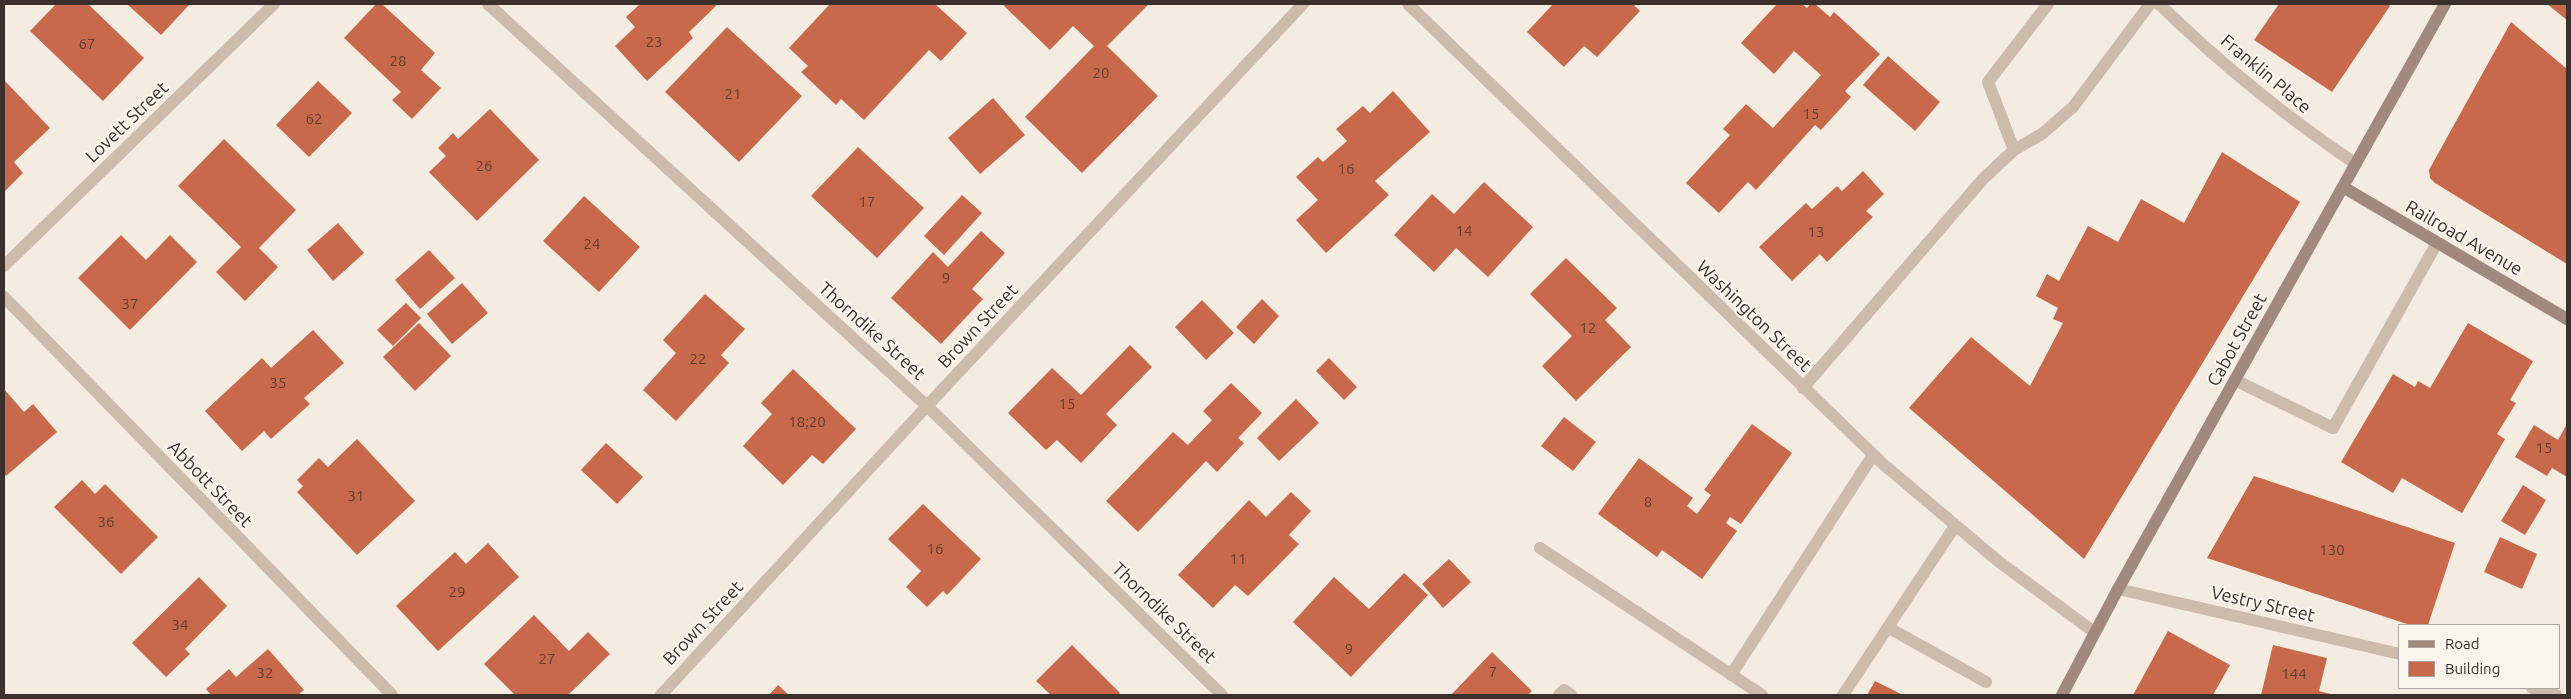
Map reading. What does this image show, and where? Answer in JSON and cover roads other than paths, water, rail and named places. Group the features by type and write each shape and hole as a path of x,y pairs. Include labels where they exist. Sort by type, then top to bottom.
{"main road":[{"name":"Cabot Street","path":"2062,695 2094,632 2445,4"},
{"name":"Railroad Avenue","path":"2343,187 2567,319"}],"street":[{"name":"Lovett Street","path":"4,266 274,4"},
{"name":"Thorndike Street","path":"488,4 927,406 1216,693"},
{"name":"Brown Street","path":"661,695 927,406 1303,4"},
{"name":"Washington Street","path":"1408,4 1873,455 1998,561 2094,632"},
{"path":"2014,150 1988,82 2048,4"},
{"path":"1803,388 1983,179 2014,150 2042,134 2073,108 2150,4"},
{"name":"Franklin Place","path":"2160,4 2191,34 2291,118 2356,164"},
{"path":"2235,380 2333,428 2437,243"},
{"name":"Abbott Street","path":"4,296 392,695"},
{"path":"1731,675 1873,455"},
{"path":"1843,695 1955,526"},
{"path":"1540,548 1762,695"},
{"name":"Vestry Street","path":"2118,589 2398,654"},
{"path":"1889,628 1986,682"},
{"path":"2535,689 2556,695"},
{"path":"1559,695 1564,690 1571,695"}]}
